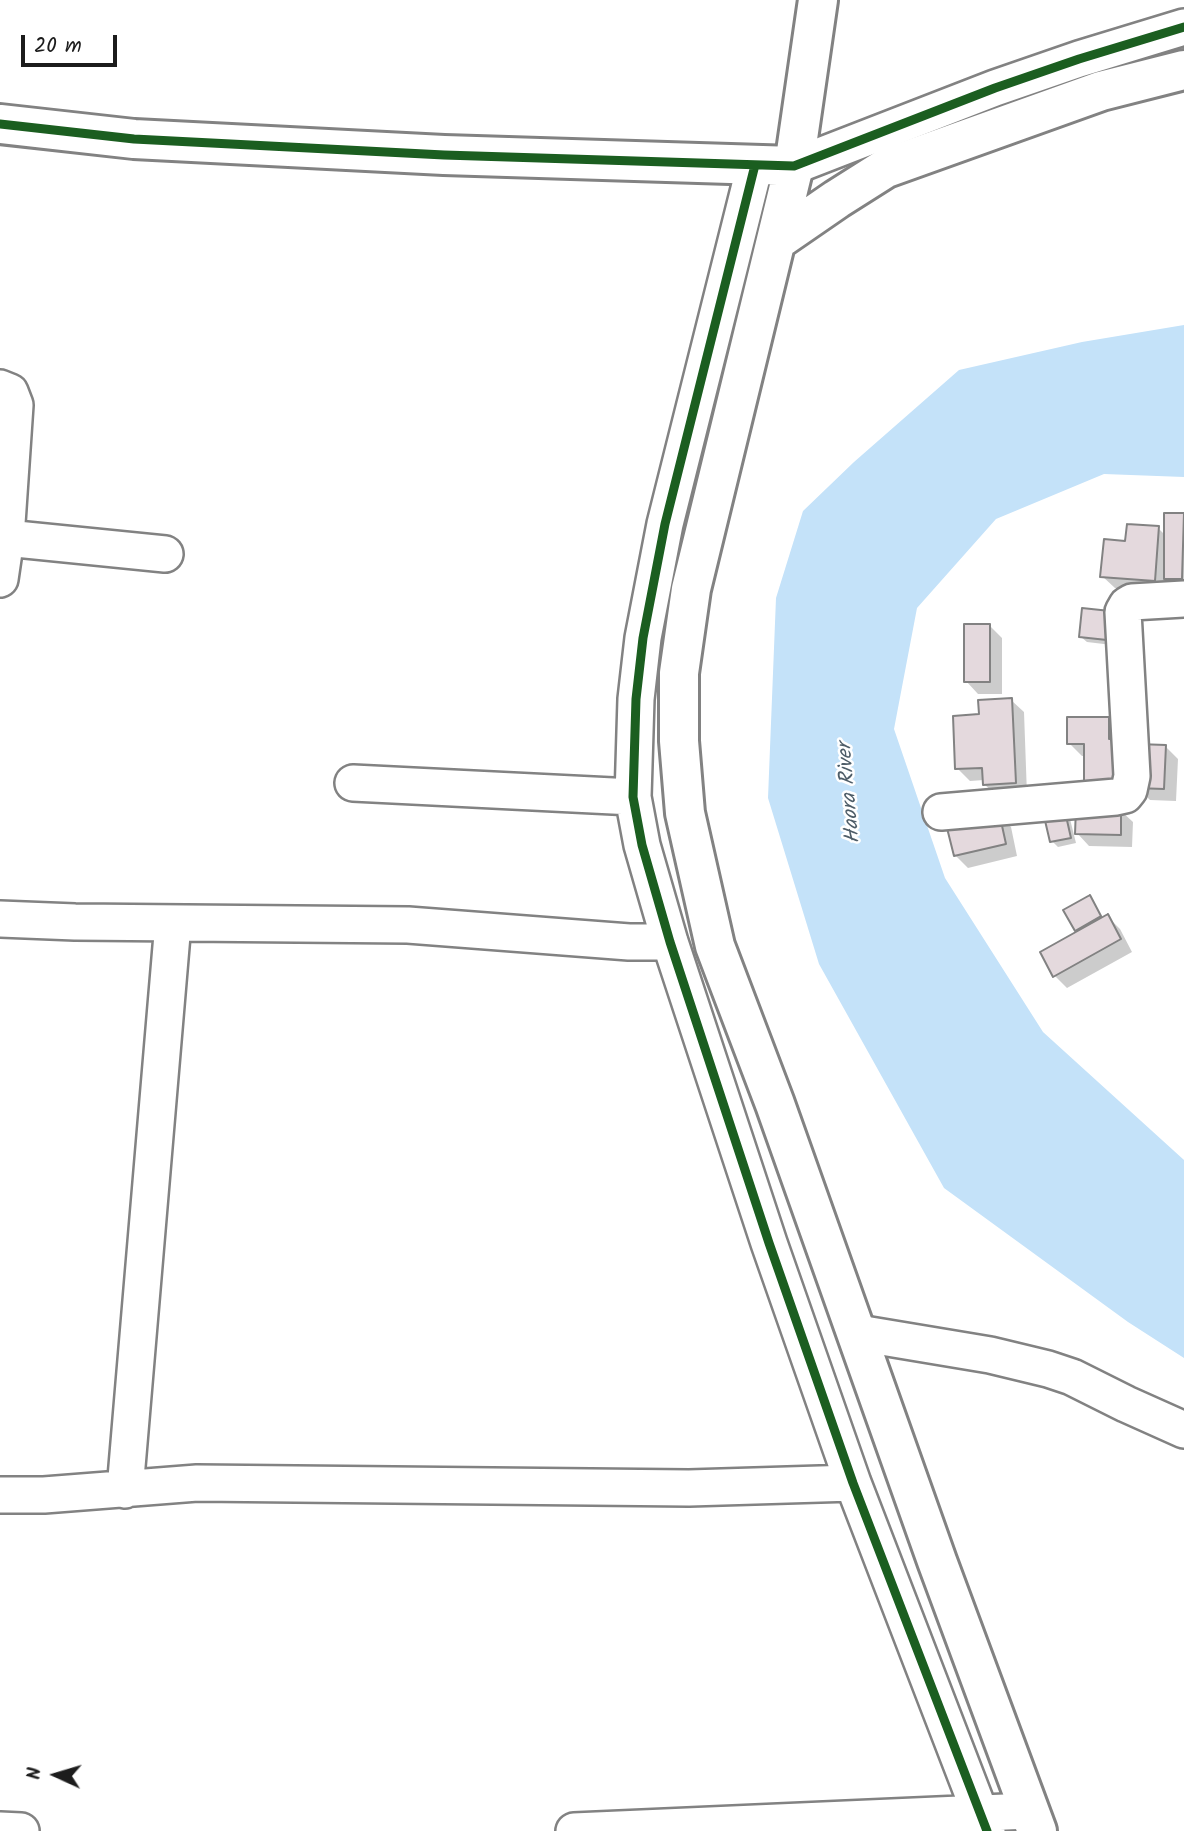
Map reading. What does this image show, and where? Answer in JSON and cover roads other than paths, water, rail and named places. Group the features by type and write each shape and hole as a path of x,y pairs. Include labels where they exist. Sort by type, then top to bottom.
{"main road":[{"path":"818,0 794,166 691,589 679,673 679,741 685,813 715,946 858,1333 1033,1821"},
{"path":"776,242 886,168 1101,91 1184,70"},
{"path":"0,124 174,141 444,155 794,166"}],"street":[{"path":"794,166 995,88 1184,27"},
{"path":"755,165 665,524 643,638 636,699 633,797 642,845 670,942 769,1243 853,1483 984,1822"},
{"path":"0,388 10,392 15,405 6,538 0,579"},
{"path":"6,538 165,554"},
{"path":"941,812 1116,797 1125,794 1129,790 1132,776 1124,612 1132,602 1184,599"},
{"path":"353,783 633,797"},
{"path":"0,919 408,925 629,942 670,942"},
{"path":"125,1490 173,923"},
{"path":"858,1333 990,1355 1048,1369 1072,1377 1184,1430"},
{"path":"0,1494 44,1495 197,1483 689,1488 853,1483"},
{"path":"574,1831 1033,1821"},
{"path":"0,1830 21,1831"}],"water":[{"name":"Haora River","path":"1184,325 1184,477 1104,474 996,519 917,608 894,729 945,878 1043,1032 1184,1160 1184,1358 1128,1322 944,1188 819,964 768,798 776,598 803,511 854,462 959,370 1082,342"}]}
